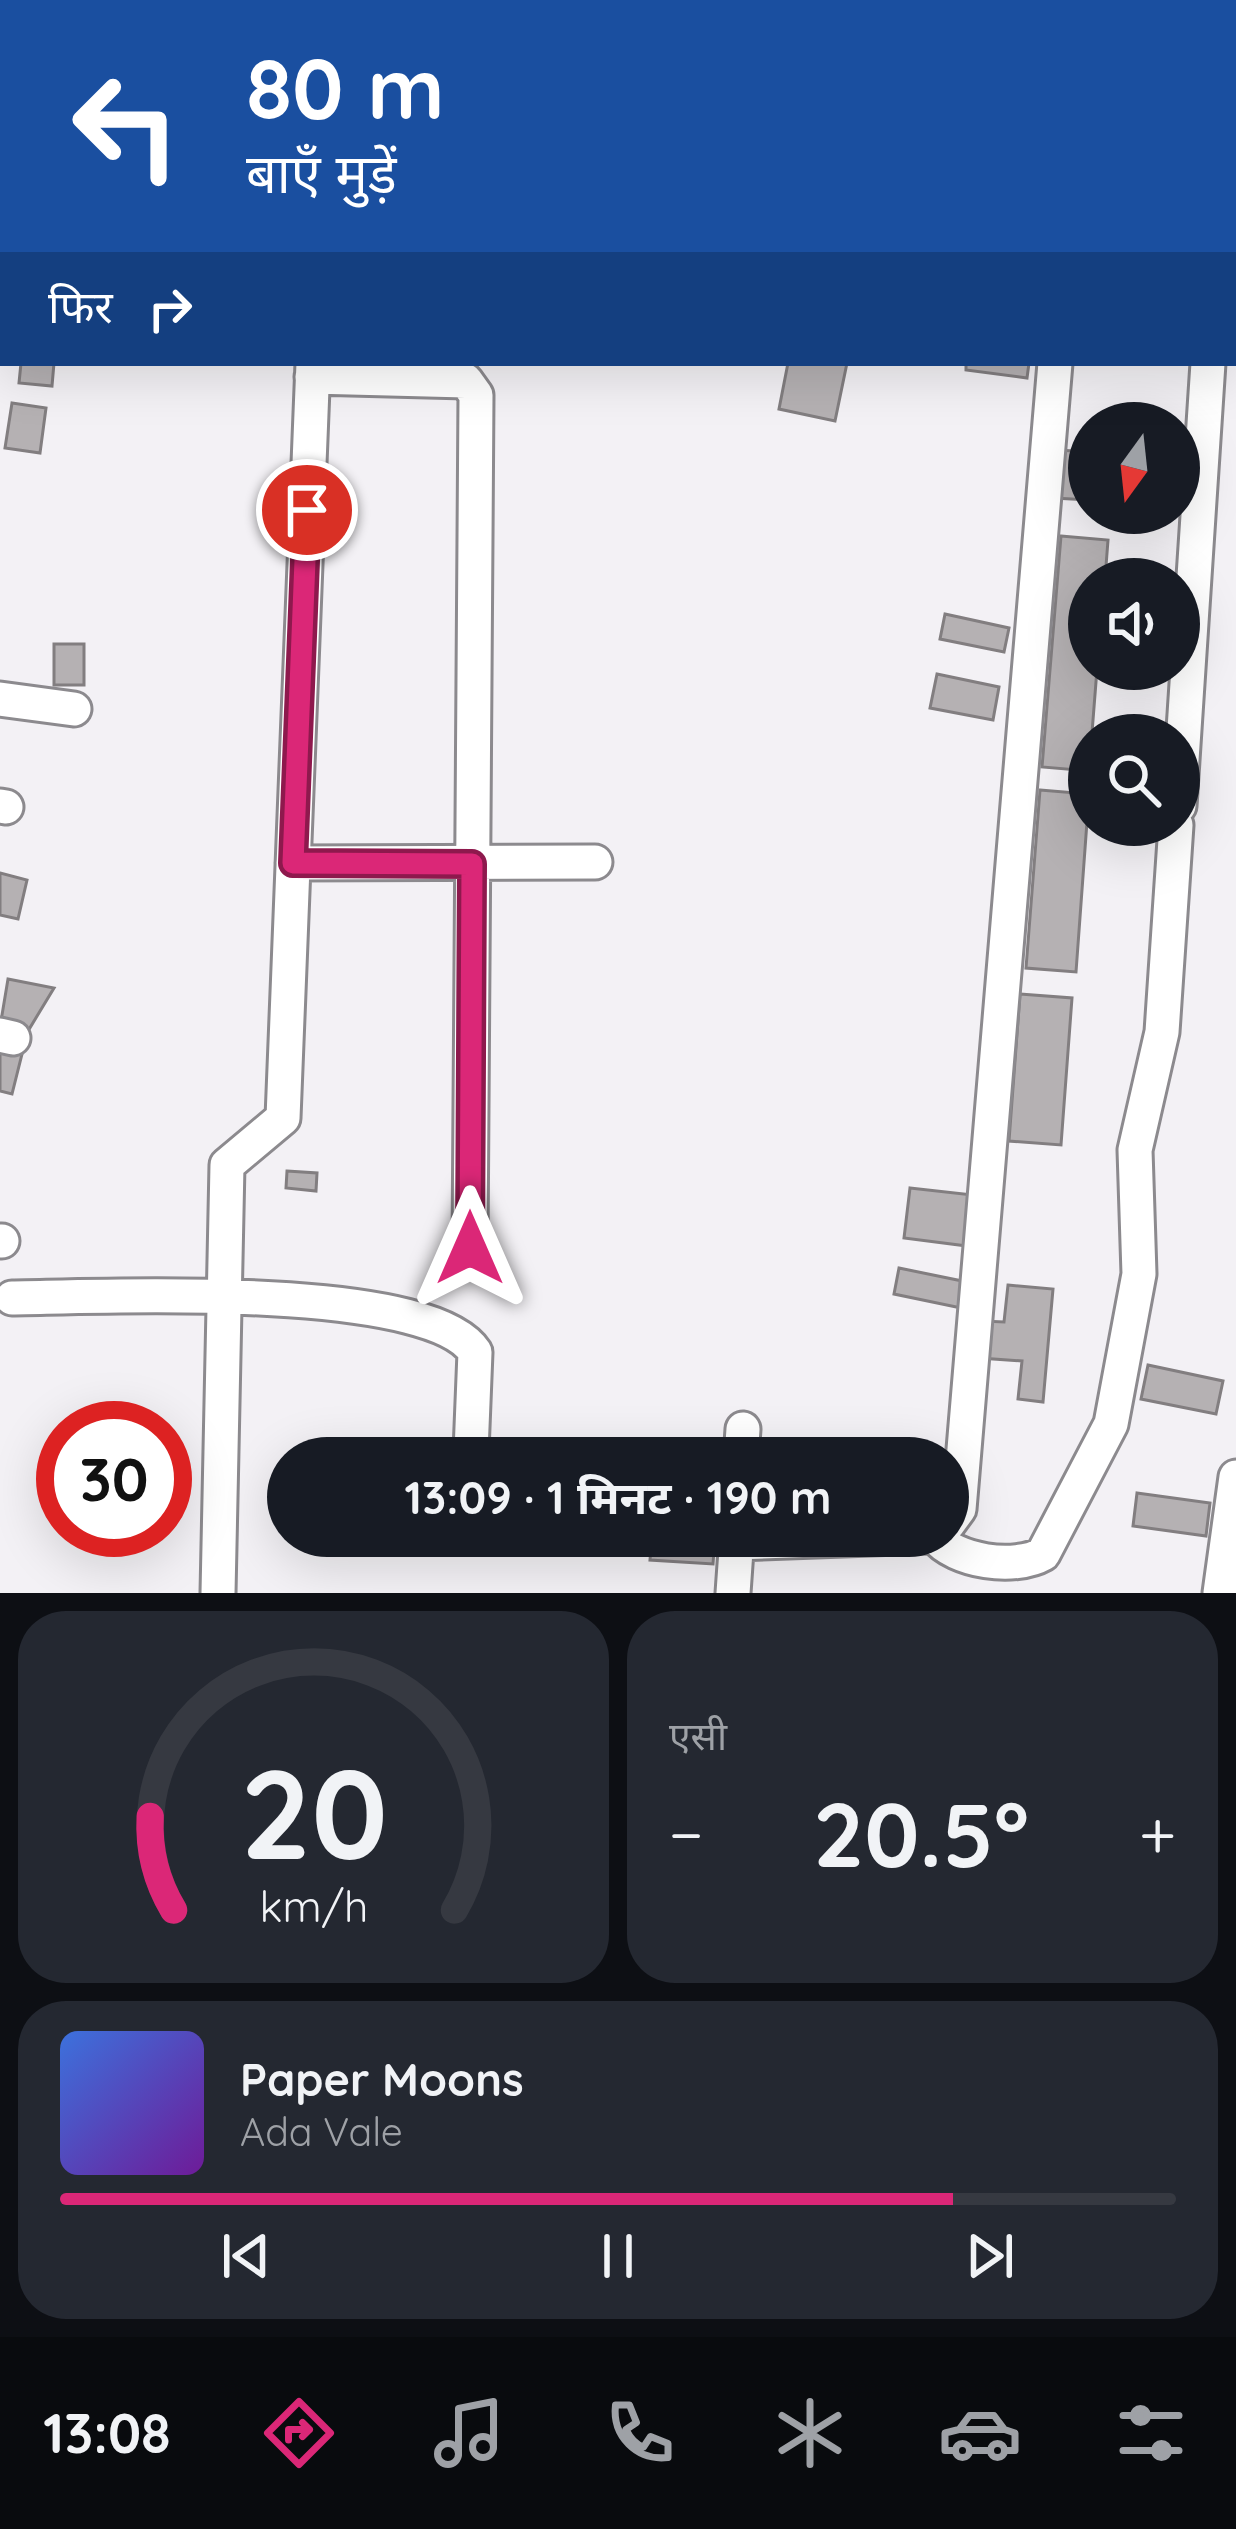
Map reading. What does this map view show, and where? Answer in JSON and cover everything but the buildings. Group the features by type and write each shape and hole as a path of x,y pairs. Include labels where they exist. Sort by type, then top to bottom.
{"street":[{"path":"965,1437 1055,366"},
{"path":"1185,714 1208,366"},
{"path":"218,1593 228,1294 227,1165 283,1118 312,370 466,381 473,386 470,1248"},
{"path":"0,699 74,709"},
{"path":"969,1556 1022,1562 1042,1553 1111,1424 1139,1274 1135,1150 1162,1032 1175,846"},
{"path":"293,863 595,862"},
{"path":"11,1298 228,1294 416,1316 466,1339 477,1370 472,1437"},
{"path":"1220,1593 1236,1478"},
{"path":"733,1593 735,1557"}],"route":[{"path":"307,510 293,863 472,864 470,1248"}]}
